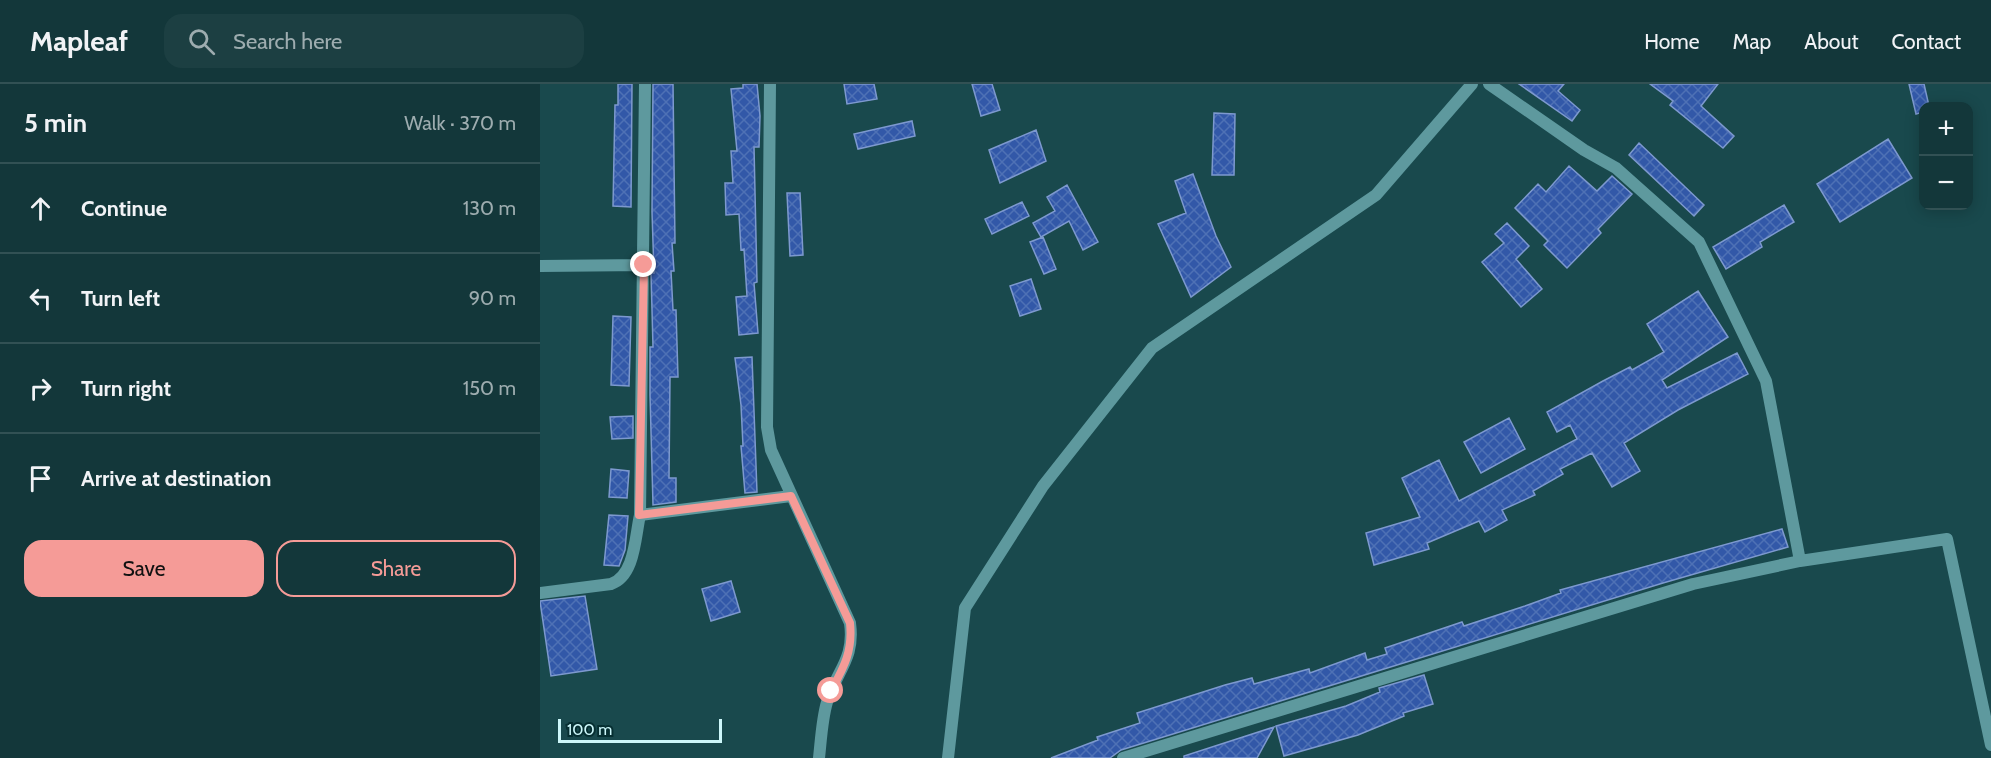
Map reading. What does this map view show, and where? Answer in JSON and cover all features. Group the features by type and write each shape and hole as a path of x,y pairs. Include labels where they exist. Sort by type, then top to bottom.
{"street":[{"path":"540,593 621,581 628,569 639,515 645,84"},
{"path":"770,84 767,427 771,450 850,623 852,641 849,659 826,706 819,758"},
{"path":"948,758 965,608 1043,486 1152,348 1376,195 1472,84"},
{"path":"1489,84 1584,150 1616,168 1699,243 1766,381 1800,561"},
{"path":"540,266 644,265"},
{"path":"639,515 791,496"},
{"path":"1123,758 1693,584 1800,561 1947,539 1991,745"}],"building":[{"path":"618,84 632,84 631,207 613,206 615,105 618,105"},
{"path":"653,84 673,84 675,243 672,243 674,271 671,271 673,310 676,310 678,377 670,377 669,478 676,478 676,502 653,505 650,347 653,347 651,273 654,273"},
{"path":"743,84 757,84 760,116 759,147 754,147 757,282 754,283 758,333 739,335 736,297 747,296 744,249 741,250 739,214 726,215 725,183 733,183 731,151 737,151 731,89 743,88"},
{"path":"844,84 874,84 877,99 847,104"},
{"path":"972,84 992,84 1000,110 981,116"},
{"path":"1519,84 1564,84 1558,91 1580,110 1572,121"},
{"path":"1650,84 1718,84 1701,106 1734,136 1723,148 1670,105 1673,101"},
{"path":"1909,84 1924,84 1928,102 1919,102 1919,113 1916,114"},
{"path":"1214,113 1235,114 1234,175 1212,175"},
{"path":"912,121 915,136 858,149 854,134"},
{"path":"1036,130 1046,161 1000,183 989,150"},
{"path":"1888,139 1912,178 1840,222 1817,184"},
{"path":"1639,143 1704,205 1694,216 1629,155"},
{"path":"1569,166 1597,191 1612,176 1632,194 1598,229 1601,233 1567,268 1544,245 1548,241 1515,208 1538,184 1546,192"},
{"path":"1193,174 1216,236 1231,267 1191,297 1158,224 1186,213 1175,181"},
{"path":"1067,185 1098,242 1083,250 1069,221 1041,237 1033,223 1055,211 1047,197"},
{"path":"787,193 800,193 803,255 790,256"},
{"path":"1022,202 1029,216 992,234 985,219"},
{"path":"1784,205 1794,222 1760,242 1762,247 1726,269 1713,247"},
{"path":"1507,223 1529,246 1516,259 1542,289 1521,307 1482,262 1504,243 1495,234"},
{"path":"1043,237 1056,269 1044,274 1030,242"},
{"path":"1031,279 1041,309 1020,316 1010,286"},
{"path":"1698,291 1728,337 1662,380 1667,388 1737,353 1748,374 1678,410 1624,443 1640,471 1612,487 1592,453 1560,469 1563,474 1533,491 1535,495 1502,510 1507,520 1485,532 1479,521 1427,543 1429,549 1374,565 1366,533 1420,517 1402,478 1439,460 1459,501 1577,439 1570,425 1557,432 1547,412 1630,367 1632,370 1664,352 1647,324"},
{"path":"613,316 631,317 629,386 611,385"},
{"path":"752,357 757,492 745,493 741,446 743,446 741,405 735,358"},
{"path":"633,416 633,438 612,439 610,417"},
{"path":"1509,418 1525,449 1481,473 1464,442"},
{"path":"611,469 629,471 627,498 609,497"},
{"path":"609,515 628,516 625,550 619,566 604,565"},
{"path":"1782,529 1788,547 1663,583 1121,750 1110,758 1051,758 1098,740 1097,737 1140,723 1137,713 1225,685 1252,678 1254,684 1309,669 1310,673 1365,653 1367,660 1387,654 1385,648 1462,622 1464,626 1525,606 1561,593 1560,590"},
{"path":"731,581 740,612 711,621 702,589"},
{"path":"585,596 597,669 551,676 540,601"},
{"path":"1424,675 1433,704 1403,713 1404,716 1358,735 1284,756 1276,726 1346,706 1380,692 1379,688"},
{"path":"1274,727 1257,758 1184,758 1184,756"}],"route":[{"path":"644,265 639,515 791,496 850,623 852,641 849,659 831,691"}]}
